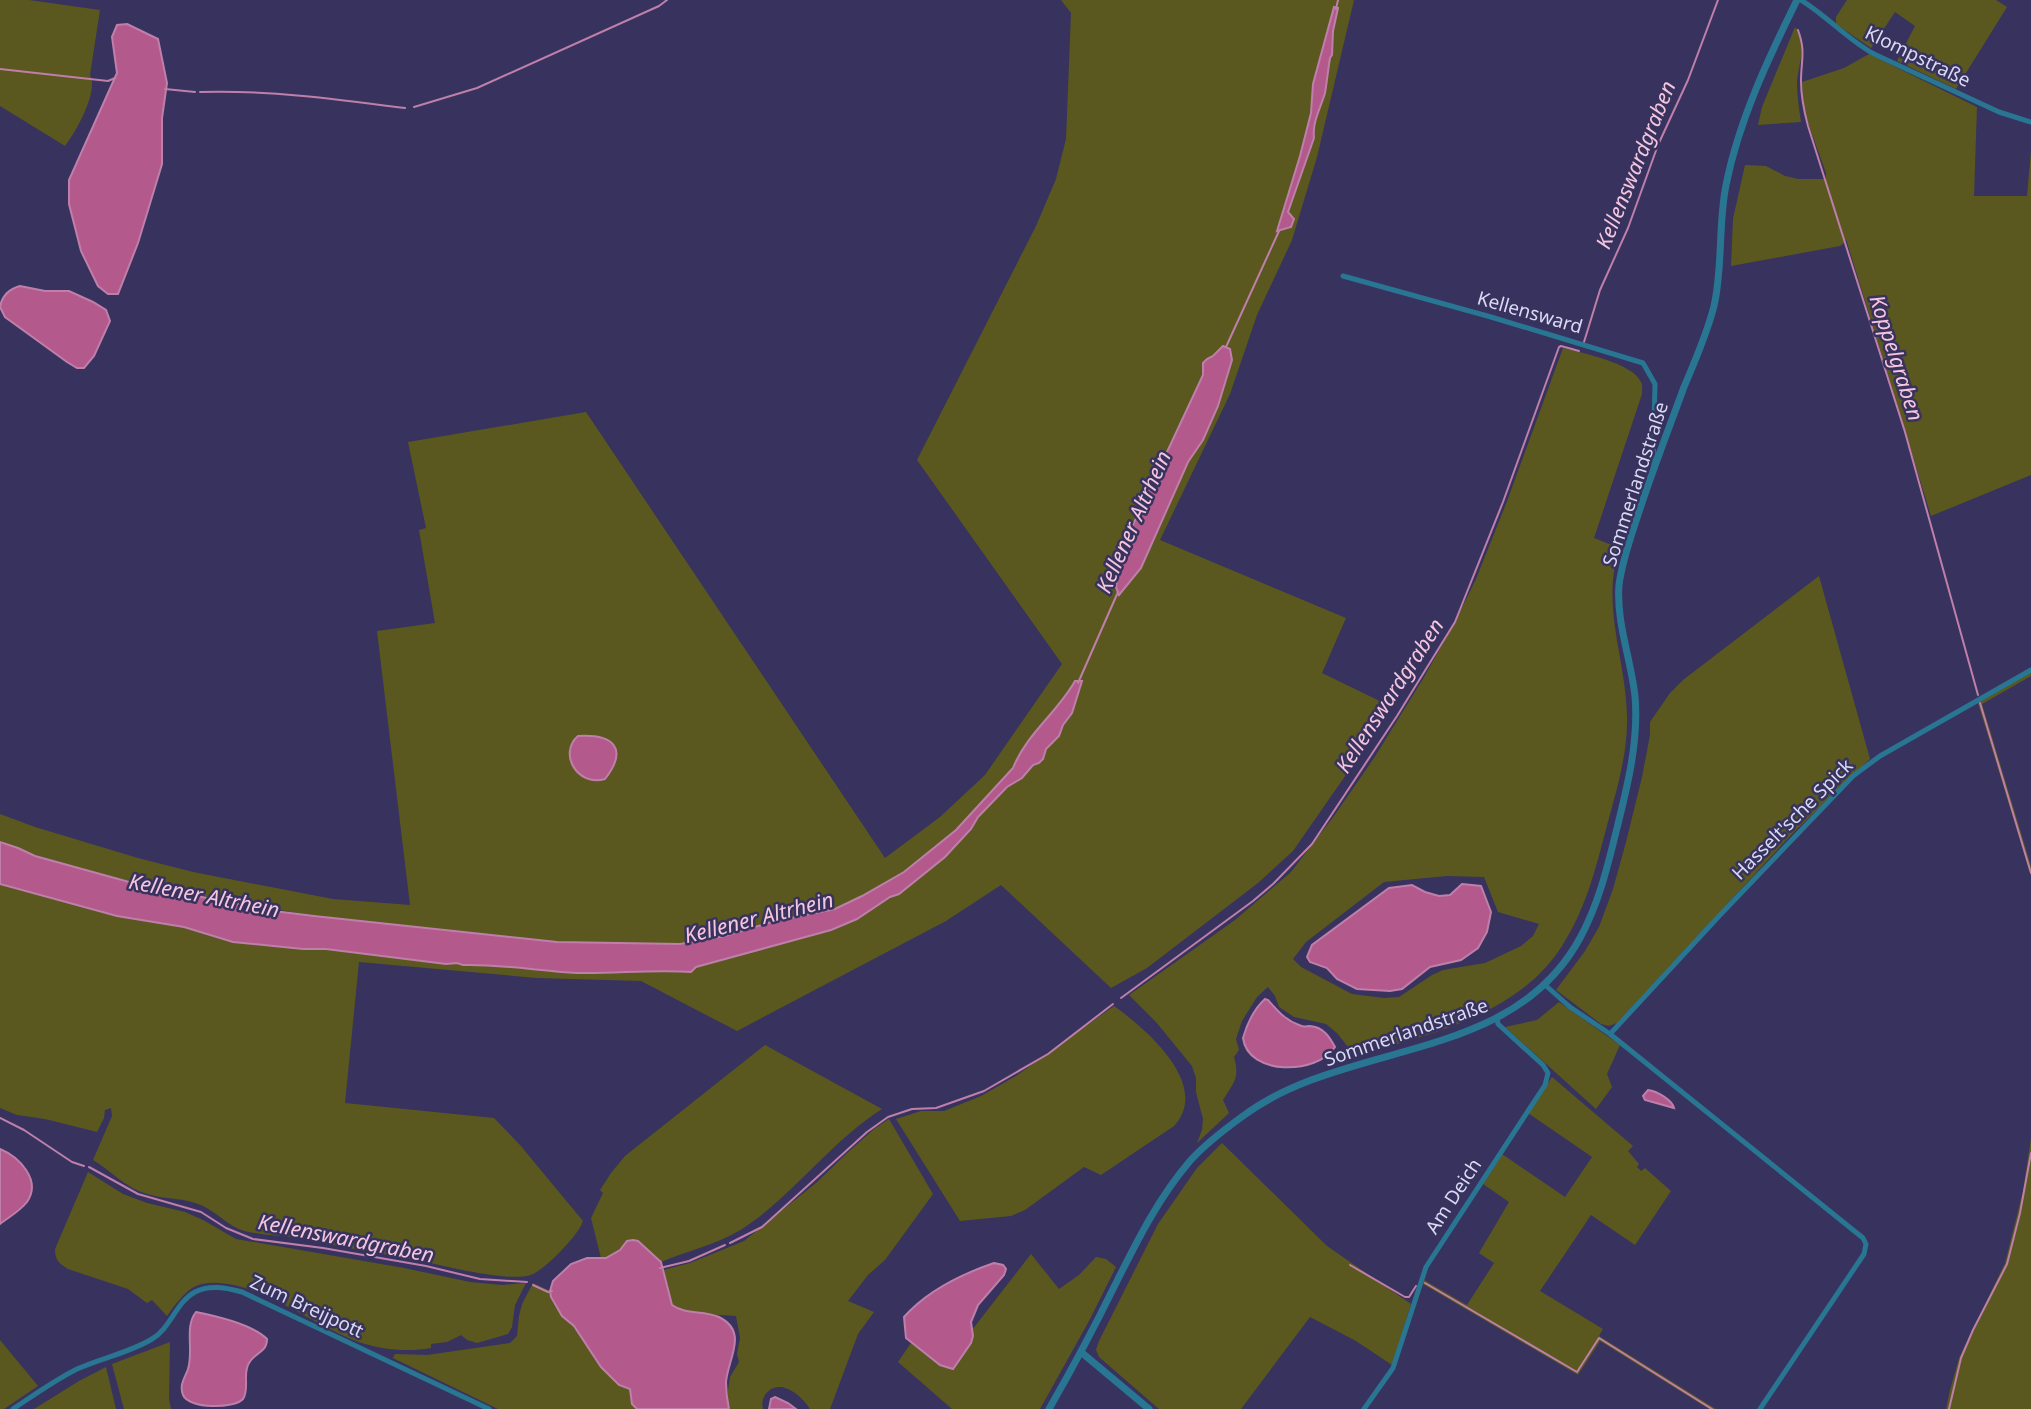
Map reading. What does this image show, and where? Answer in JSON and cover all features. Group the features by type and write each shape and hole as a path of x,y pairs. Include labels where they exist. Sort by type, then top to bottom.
{"street":[{"name":"Klompstraße","path":"1799,0 1825,17 1858,46 1999,112 2031,122"},
{"name":"Sommerlandstraße","path":"1049,1409 1147,1224 1193,1157 1238,1120 1290,1088 1464,1033 1497,1019 1544,984 1576,945 1594,911 1623,804 1634,746 1634,693 1623,636 1619,585 1630,538 1653,468 1714,305 1726,187 1741,133 1763,72 1799,0"},
{"name":"Kellensward","path":"1343,276 1643,363 1655,384 1653,468"},
{"name":"Hasselt'sche Spick","path":"1610,1034 1853,776 1880,756 2031,670"},
{"path":"1544,984 1863,1238 1866,1244 1864,1254 1760,1409"},
{"name":"Am Deich","path":"1364,1409 1393,1368 1426,1267 1545,1085 1548,1073 1544,1065 1498,1024 1497,1019"},
{"name":"Zum Breijpott","path":"13,1409 77,1370 156,1337 185,1300 196,1292 214,1287 242,1292 489,1409"},
{"path":"1081,1352 1149,1409"}],"shaded area":[{"path":"0,0 29,0 100,10 90,75 92,82 89,101 65,146 0,106"},
{"path":"1061,0 1354,0 1317,157 1292,240 1257,315 1230,394 1160,540 1346,618 1322,673 1390,706 1293,851 1258,883 1147,968 1111,988 1001,885 946,921 737,1031 641,981 537,978 359,962 345,1103 494,1118 583,1221 569,1242 553,1258 539,1271 524,1276 476,1273 297,1238 244,1231 196,1203 139,1191 93,1160 112,1116 111,1108 105,1110 97,1132 17,1115 0,1108 0,884 117,916 184,927 233,942 326,949 446,964 577,973 691,972 696,967 858,919 890,897 899,894 945,857 1007,787 1039,763 1072,713 1075,681 1018,756 1013,768 956,830 904,872 835,909 775,921 725,936 680,944 557,942 314,916 140,885 35,856 0,842 0,814 138,858 193,872 333,899 410,905 377,631 435,623 419,530 426,528 408,442 586,412 885,858 940,817 985,775 1062,664 917,460 1036,226 1056,179 1066,139 1071,13","holes":["1334,8 1338,8 1332,55 1314,138 1288,213 1277,230 1300,156 1311,113 1313,84","1203,375 1224,385 1218,406 1203,440 1188,462 1152,545 1131,529"]},
{"path":"1847,0 1996,0 2007,7 1956,89 1897,61 1915,26 1895,12 1871,48 1836,24 1836,17"},
{"path":"1334,7 1338,8 1325,93 1316,120 1314,138 1288,212 1294,219 1291,227 1277,231 1311,113 1313,84"},
{"path":"127,24 158,39 167,83 162,118 162,164 138,243 118,294 108,294 98,286 81,251 69,204 69,180 117,73 112,37 117,25"},
{"path":"1795,27 1802,46 1797,82 1801,122 1758,125 1762,107"},
{"path":"1869,54 1977,107 1974,196 2027,196 2031,151 2031,475 1931,516 1846,239 1840,246 1731,266 1733,219 1745,165 1766,166 1785,176 1798,179 1826,179 1803,109 1802,82 1844,68"},
{"path":"20,286 45,291 69,291 106,310 110,321 94,356 84,368 77,368 67,362 5,317 0,307 2,300 9,291"},
{"path":"1223,346 1230,349 1232,360 1218,406 1203,440 1188,462 1141,568 1119,595 1116,587 1118,569 1131,529 1203,375 1203,363"},
{"path":"1563,348 1618,364 1636,375 1642,384 1642,394 1594,538 1619,548 1614,571 1613,613 1626,695 1627,732 1620,777 1588,893 1576,920 1562,946 1544,970 1497,1006 1441,1030 1355,1056 1337,1033 1326,1024 1294,1017 1279,1007 1268,987 1257,997 1242,1021 1236,1039 1239,1050 1234,1057 1236,1075 1223,1100 1229,1113 1197,1143 1203,1119 1192,1066 1156,1022 1129,995 1235,920 1291,872 1334,816 1374,758 1455,622 1476,579","holes":["1447,876 1484,877 1498,912 1539,924 1533,936 1521,946 1485,963 1443,970 1399,997 1384,998 1352,994 1301,967 1293,959 1306,942 1384,882"]},
{"path":"1819,576 1870,759 1792,834 1617,1023 1609,1026 1601,1024 1556,990 1599,927 1613,889 1642,777 1650,722 1670,693 1683,680"},
{"path":"2031,672 2031,676 1982,704 2031,866 2031,876 1978,703"},
{"path":"1075,681 1082,681 1072,713 1059,736 1046,749 1043,759 1033,765 1022,778 1007,787 945,857 899,894 857,919 831,930 696,967 691,972 577,973 446,964 326,949 233,942 184,927 117,916 0,884 0,842 35,856 140,885 274,911 557,942 680,944 725,936 775,921 835,909 904,872 956,830 1013,768 1026,744"},
{"path":"578,736 600,738 614,745 616,759 605,779 586,778 574,767 570,751"},
{"path":"1462,884 1481,886 1491,912 1487,932 1478,948 1461,960 1430,967 1402,989 1357,989 1337,979 1327,968 1310,962 1307,957 1312,945 1389,888 1412,885 1439,896 1450,895"},
{"path":"1265,999 1294,1023 1322,1030 1335,1047 1314,1063 1299,1066 1270,1065 1257,1059 1248,1050 1243,1038 1251,1017"},
{"path":"1559,1002 1620,1045 1607,1074 1612,1087 1596,1109 1505,1027 1537,1020"},
{"path":"1114,1006 1157,1043 1180,1076 1185,1093 1184,1110 1174,1126 1101,1175 1084,1167 1025,1210 1011,1216 960,1221 896,1119 921,1111 944,1111 981,1096 1016,1076"},
{"path":"765,1045 882,1109 845,1137 761,1216 733,1234 661,1262 638,1241 601,1258 591,1218 603,1193 600,1190 611,1173 625,1156"},
{"path":"1552,1077 1633,1146 1628,1151 1639,1164 1637,1167 1641,1171 1645,1168 1671,1191 1635,1245 1591,1215 1540,1291 1603,1329 1599,1336 1716,1409 1709,1409 1600,1341 1578,1375 1423,1284 1424,1280 1467,1305 1494,1263 1479,1253 1509,1202 1483,1184 1502,1154 1565,1197 1592,1157 1528,1113"},
{"path":"1648,1090 1664,1096 1674,1108 1645,1100 1643,1096"},
{"path":"889,1119 933,1194 885,1260 868,1275 848,1301 874,1312 858,1334 830,1409 810,1409 795,1393 778,1387 765,1394 763,1409 729,1409 727,1397 730,1377 739,1362 737,1354 740,1338 736,1316 693,1313 671,1305 663,1270 690,1263 744,1241"},
{"path":"2031,1138 2031,1409 1946,1409 1959,1358 2005,1263 2023,1191"},
{"path":"1222,1143 1327,1246 1411,1304 1392,1365 1356,1341 1310,1317 1241,1409 1159,1409 1099,1357 1096,1350 1099,1341 1158,1224 1197,1168"},
{"path":"0,1149 21,1163 32,1186 27,1202 0,1224"},
{"path":"88,1172 123,1194 185,1212 236,1239 470,1282 502,1285 526,1283 515,1305 512,1327 508,1334 477,1343 461,1335 447,1342 431,1344 431,1348 414,1350 396,1350 362,1343 262,1294 221,1283 202,1284 191,1289 167,1316 152,1300 147,1303 128,1289 68,1269 58,1260 55,1249"},
{"path":"627,1241 638,1241 661,1262 672,1305 683,1310 719,1317 733,1330 734,1346 726,1382 729,1409 637,1409 632,1404 630,1389 619,1385 601,1367 551,1297 553,1281 571,1264 587,1258 606,1258 620,1250"},
{"path":"1031,1254 1059,1289 1079,1275 1096,1257 1106,1259 1116,1267 1040,1409 952,1409 898,1362 911,1343 944,1367 956,1366 969,1345 972,1330"},
{"path":"994,1263 1003,1265 1006,1269 1004,1275 978,1305 971,1322 971,1343 953,1369 940,1365 906,1338 904,1317 923,1299 946,1284"},
{"path":"533,1283 550,1291 553,1303 575,1327 605,1370 612,1378 630,1389 632,1404 637,1409 498,1409 393,1358 395,1354 427,1355 510,1343 517,1336 522,1304"},
{"path":"196,1312 244,1325 267,1339 263,1350 251,1359 247,1367 243,1399 231,1405 202,1405 187,1400 183,1395 182,1384 190,1362 192,1318"},
{"path":"0,1340 38,1386 4,1409 0,1409"},
{"path":"170,1342 171,1409 124,1409 112,1364"},
{"path":"106,1367 116,1409 34,1409 79,1381"},
{"path":"775,1397 796,1409 769,1409 771,1399"}],"waterway":[{"path":"414,107 477,88 667,0"},
{"name":"Kellener Altrhein","path":"1336,9 1338,0"},
{"name":"Kellenswardgraben","path":"1584,342 1600,290 1628,228 1658,145 1688,80 1718,0"},
{"name":"Koppelgraben","path":"1798,30 1802,50 1802,93 1808,126 1905,432 1978,695"},
{"path":"0,69 108,81 115,78"},
{"path":"165,89 195,92"},
{"path":"200,92 277,94 405,108"},
{"name":"Kellener Altrhein","path":"1226,347 1279,231"},
{"name":"Kellenswardgraben","path":"1121,998 1253,901 1312,844 1397,716 1455,622 1503,502 1559,347 1579,351"},
{"name":"Kellener Altrhein","path":"1078,683 1118,592"},
{"name":"Koppelgraben","path":"1980,703 2031,873"},
{"name":"Kellenswardgraben","path":"730,1243 762,1227 867,1132 888,1117 912,1109 936,1108 984,1091 1048,1054 1113,1004"},
{"name":"Kellenswardgraben","path":"0,1118 24,1130 72,1162 84,1166"},
{"name":"Koppelgraben","path":"1949,1409 1961,1358 2007,1264 2031,1153"},
{"name":"Kellenswardgraben","path":"89,1167 138,1194 201,1212 226,1228 253,1239 426,1266 480,1279 527,1282"},
{"name":"Kellenswardgraben","path":"660,1268 689,1261 725,1245"},
{"path":"1350,1265 1405,1297 1409,1297 1416,1286"},
{"path":"1425,1283 1577,1372 1599,1338 1712,1409"},
{"name":"Kellenswardgraben","path":"533,1285 548,1292 552,1291"}]}
